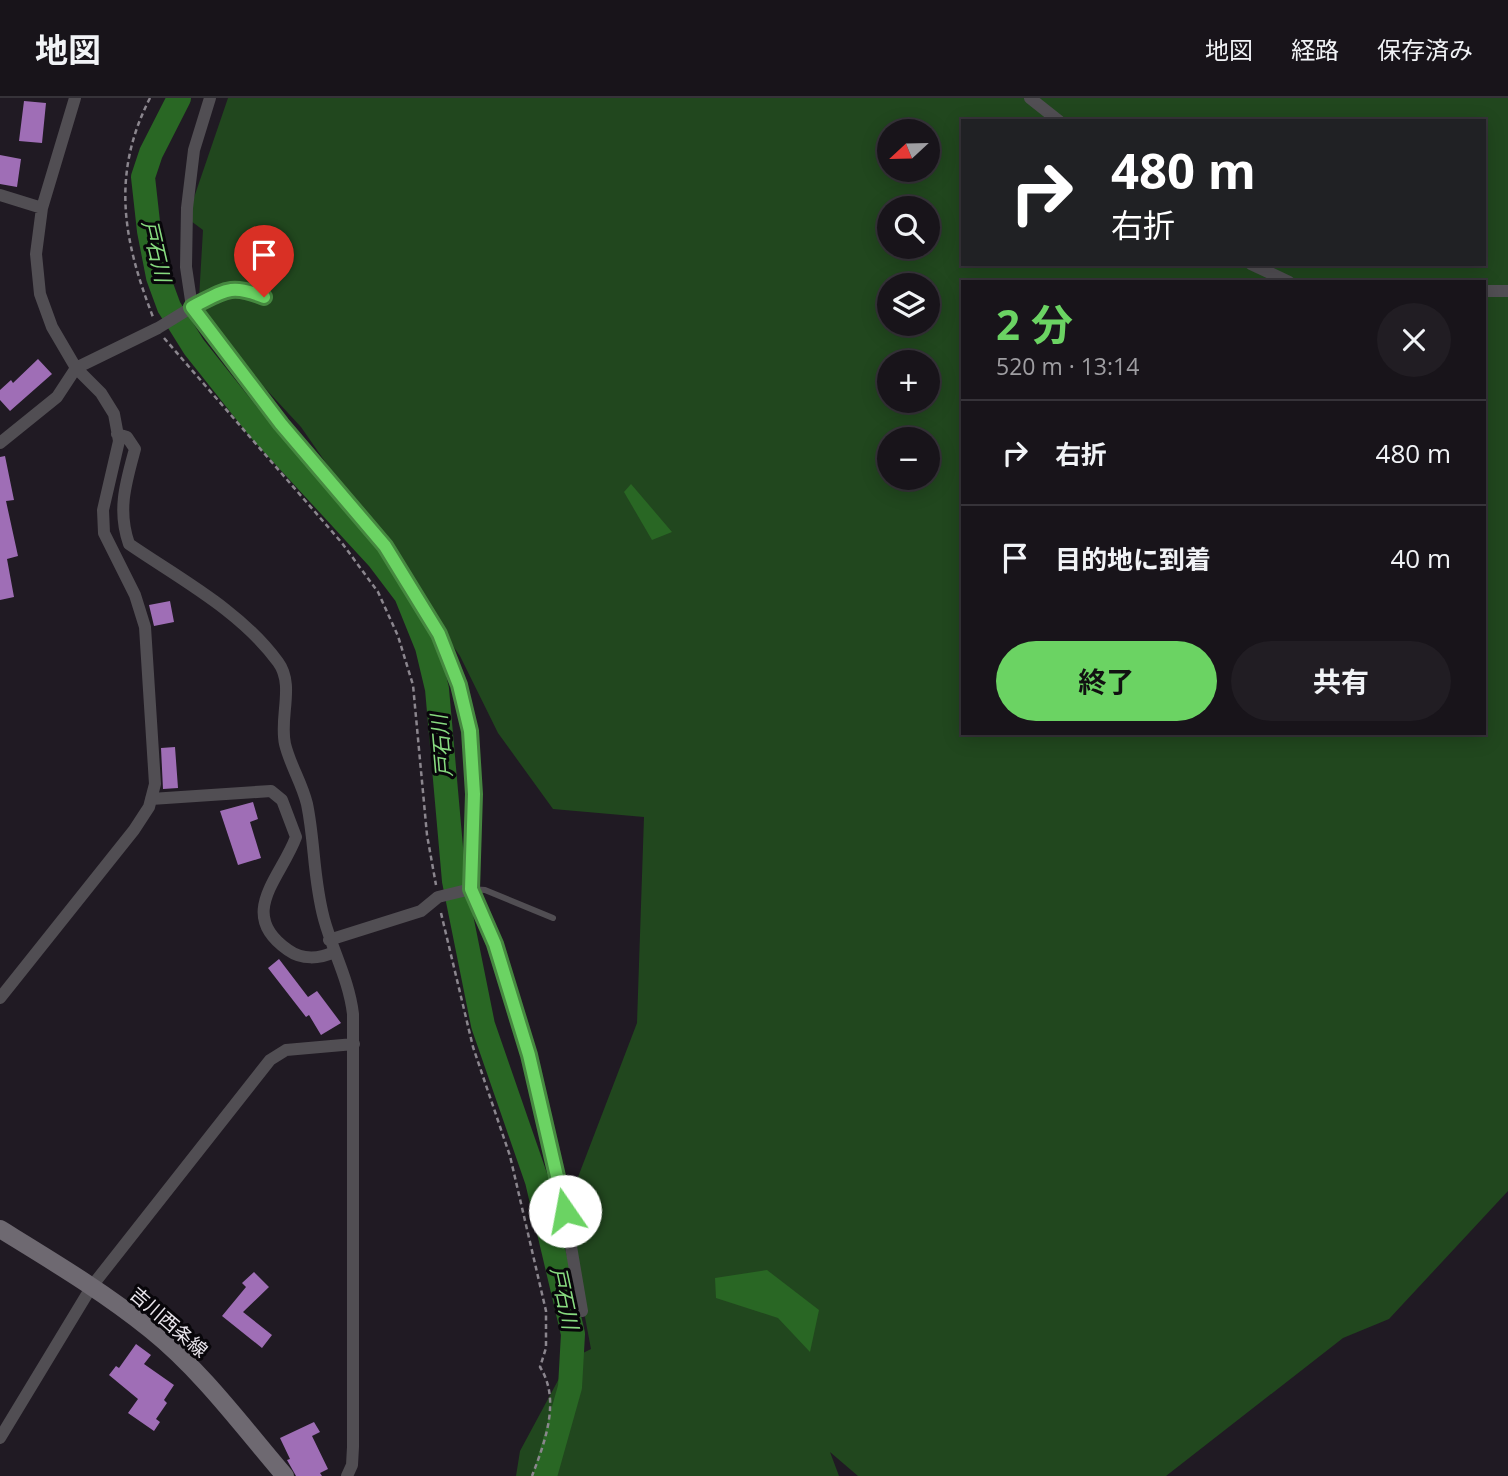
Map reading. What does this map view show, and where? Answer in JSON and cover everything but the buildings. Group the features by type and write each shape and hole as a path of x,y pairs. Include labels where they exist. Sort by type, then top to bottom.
{"main road":[{"name":"吉川西条線","path":"0,1229 93,1286 153,1331 197,1374 285,1476"}],"street":[{"path":"0,998 134,830 151,799 155,784 145,626 135,595 104,533 103,510 115,464 117,434 114,414 102,393 76,368 52,327 40,294 36,254 42,208 75,98"},
{"path":"210,98 194,150 187,208 186,267 190,308 281,424 385,546 439,634 459,685 470,731 474,794 471,889 495,944 529,1055 562,1198 582,1311"},
{"path":"1030,98 1056,119"},
{"path":"0,195 42,208"},
{"path":"1255,266 1285,280"},
{"path":"1486,291 1508,291"},
{"path":"0,443 57,397 76,368 160,327 190,308"},
{"path":"117,434 127,438 135,449 122,500 122,524 129,544 248,627 280,664 287,686 282,721 285,745 306,801 313,869 332,946 350,988 354,1044 354,1447 352,1465 347,1476"},
{"path":"151,799 271,791 276,795 292,819 296,837 289,856 267,891 262,909 265,923 276,942 293,954 320,958 332,946 421,911 438,897 471,889"},
{"path":"0,1438 93,1286 270,1060 286,1050 354,1044"}],"lane":[{"path":"190,308 220,293 240,288 264,297"},
{"path":"471,889 485,890 553,918"}],"path":[{"path":"150,98 138,122 127,157 124,192 133,262 160,327 191,371 342,543 378,592 398,636 413,685 427,835 438,897 473,1047 510,1156 546,1311 546,1348 540,1367 548,1380 549,1430 532,1476"}],"shaded area":[{"path":"228,98 1508,98 1508,1191 1389,1319 1343,1338 1166,1476 858,1476 830,1452 839,1476 516,1476 520,1451 569,1360 591,1349 565,1211 637,1023 644,817 553,809 498,733 460,656 301,427 198,316 203,230 187,218"},
{"path":"631,484 672,532 652,540 624,492"},
{"path":"767,1270 819,1310 810,1352 778,1318 716,1298 715,1278"}],"waterway":[{"name":"戸石川","path":"179,98 151,153 143,177 158,277 169,307 194,347 260,430 378,558 406,595 427,647 437,689 454,881 483,1025 537,1181 573,1334 570,1387 545,1476"}],"route":[{"path":"264,297 240,288 220,293 192,307 281,424 306,450 385,546 439,634 459,685 470,731 474,794 471,889 495,944 529,1055 565,1211"}]}
